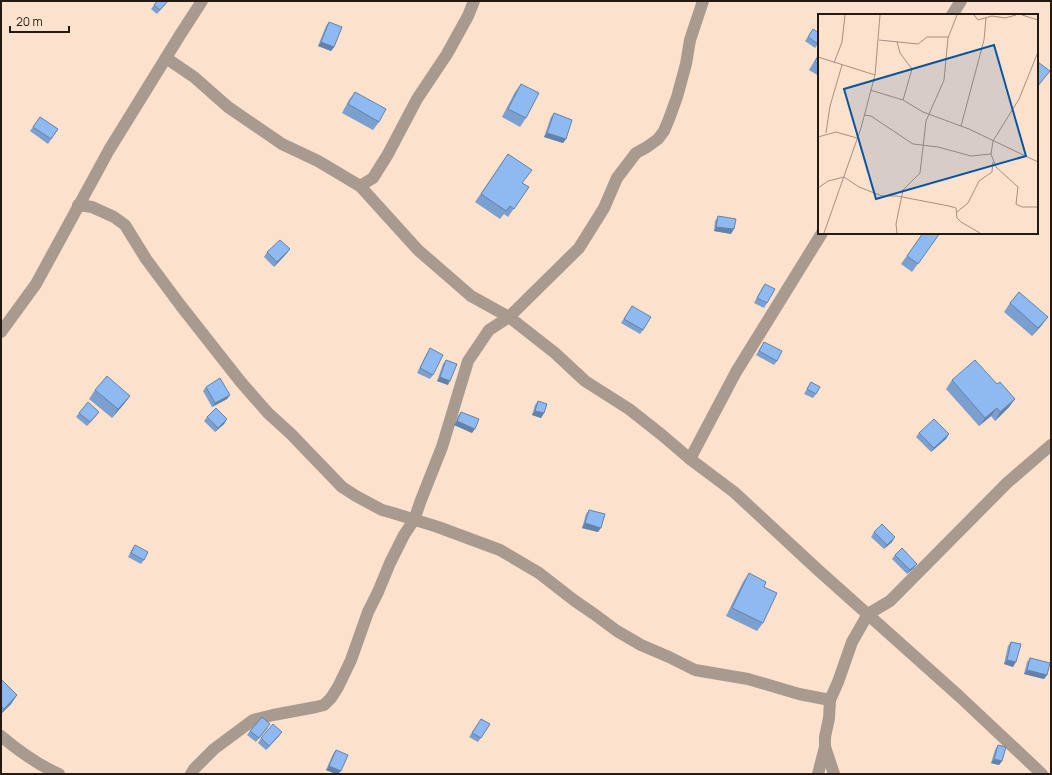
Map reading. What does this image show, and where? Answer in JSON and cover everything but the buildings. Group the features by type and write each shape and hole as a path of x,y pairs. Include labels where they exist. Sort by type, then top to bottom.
{"street":[{"path":"1,332 36,284 109,150 202,1"},
{"path":"360,186 373,178 388,154 417,98 447,54 468,16 474,1"},
{"path":"191,774 214,749 253,720 324,705 331,698 351,660 368,612 390,563 404,535 414,520 420,500 442,447 468,361 489,330 509,317 580,248 604,208 617,178 636,153 658,139 664,131 677,97 686,64 690,40 703,1"},
{"path":"953,14 961,1"},
{"path":"166,58 194,76 228,107 282,144 318,160 360,186 418,250 471,296 509,317 555,353 585,381 629,409 690,459 734,492 817,569 959,696 1042,774"},
{"path":"78,205 92,207 114,217 125,225 146,259 240,381 268,413 291,434 342,487 382,510 393,512 438,527 500,550 539,573 617,631 641,645 695,670 748,679 799,694 830,700"},
{"path":"690,459 736,372 821,234"},
{"path":"818,774 825,747 830,700 852,642 868,614 890,601 1008,483 1051,445"},
{"path":"1,736 29,757 59,774"},
{"path":"825,747 834,774"}]}
